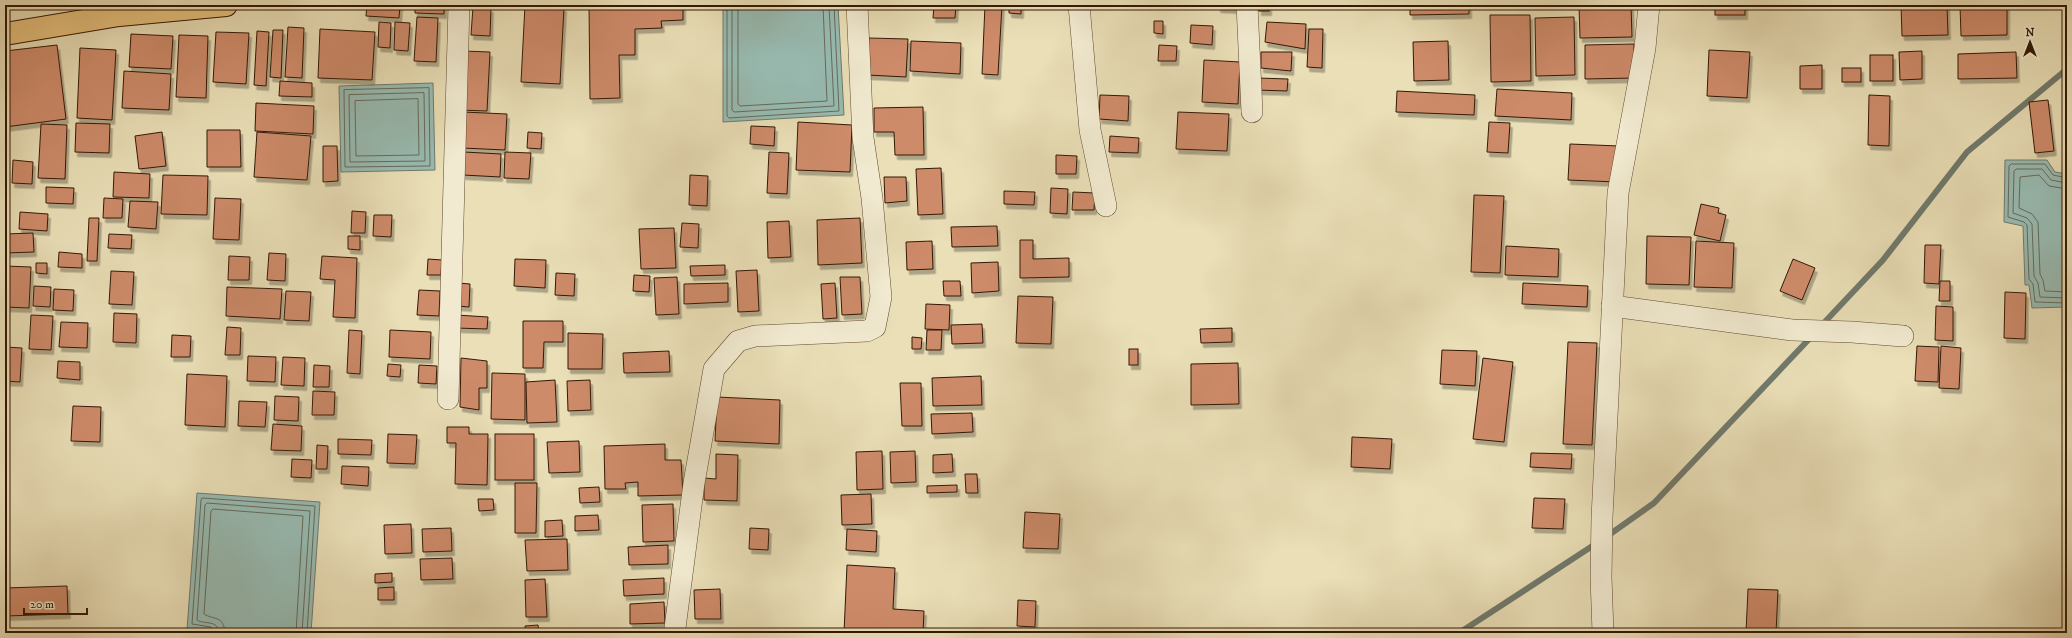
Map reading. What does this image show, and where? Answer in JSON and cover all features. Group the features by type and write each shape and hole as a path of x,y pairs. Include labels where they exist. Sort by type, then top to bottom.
{"main road":[{"path":"5,34 119,10 226,5"}],"street":[{"path":"448,399 459,5"},
{"path":"675,628 694,483 714,369 738,340 755,336 867,331 875,327 877,321 881,297 872,198 863,138 857,5"},
{"path":"1079,5 1090,130 1106,206"},
{"path":"1247,5 1252,112"},
{"path":"1603,633 1601,577 1602,518 1618,193 1645,48 1649,5"},
{"path":"1612,306 1792,330 1852,332 1903,336"}],"water":[{"path":"723,5 838,5 844,115 723,122"},
{"path":"433,83 435,170 341,172 339,86"},
{"path":"2005,160 2047,160 2055,172 2067,174 2067,307 2032,308 2029,285 2025,285 2023,226 2004,222"},
{"path":"197,493 320,502 311,633 238,633 187,630"}],"building":[{"path":"367,5 400,5 399,18 366,16"},
{"path":"415,5 444,5 444,14 415,13"},
{"path":"525,5 564,7 560,84 521,82"},
{"path":"589,5 683,5 683,20 661,21 662,28 635,29 635,55 619,55 620,98 590,99"},
{"path":"934,5 956,5 955,18 933,18"},
{"path":"985,5 1002,5 998,75 982,74"},
{"path":"1009,5 1021,5 1021,14 1009,13"},
{"path":"1218,5 1234,5 1234,9 1218,8"},
{"path":"1259,5 1269,5 1269,11 1259,11"},
{"path":"1410,5 1469,5 1469,14 1410,15"},
{"path":"1579,5 1631,5 1632,37 1580,38"},
{"path":"1715,5 1745,5 1745,15 1715,15"},
{"path":"1901,5 1947,5 1948,35 1902,36"},
{"path":"1960,5 2007,5 2007,35 1961,36"},
{"path":"473,7 491,8 490,36 471,35"},
{"path":"1490,15 1530,15 1531,81 1491,82"},
{"path":"417,17 438,18 436,62 414,61"},
{"path":"1574,17 1575,75 1536,76 1535,18"},
{"path":"1154,21 1163,21 1163,34 1154,33"},
{"path":"379,22 391,23 390,48 378,47"},
{"path":"395,22 410,23 408,51 394,50"},
{"path":"1267,22 1306,24 1305,49 1265,42"},
{"path":"1191,25 1213,26 1212,45 1190,43"},
{"path":"288,27 304,28 302,78 285,77"},
{"path":"320,29 375,32 372,80 318,78"},
{"path":"1309,29 1323,29 1322,68 1307,67"},
{"path":"273,30 283,30 281,78 270,77"},
{"path":"257,31 269,32 266,86 254,85"},
{"path":"216,32 249,33 246,84 213,82"},
{"path":"131,34 173,36 171,69 129,67"},
{"path":"179,35 208,36 206,98 176,97"},
{"path":"869,38 908,39 906,77 867,75"},
{"path":"911,41 961,43 960,74 910,71"},
{"path":"1448,41 1449,80 1414,81 1413,42"},
{"path":"1634,44 1634,78 1585,79 1585,45"},
{"path":"57,45 66,119 5,127 5,51"},
{"path":"1159,45 1177,46 1176,61 1158,61"},
{"path":"80,48 116,50 112,120 77,118"},
{"path":"1709,50 1750,52 1747,98 1707,96"},
{"path":"463,51 490,52 487,111 460,110"},
{"path":"1922,51 1922,79 1900,80 1899,52"},
{"path":"1261,52 1292,52 1291,71 1261,68"},
{"path":"2016,52 2017,78 1958,79 1958,54"},
{"path":"1870,55 1893,55 1893,81 1870,81"},
{"path":"1204,60 1240,62 1238,104 1202,102"},
{"path":"1822,65 1822,89 1800,89 1800,66"},
{"path":"1842,68 1861,68 1861,82 1842,82"},
{"path":"124,71 171,74 169,110 122,108"},
{"path":"1258,78 1288,79 1287,91 1257,90"},
{"path":"280,81 312,83 312,97 279,96"},
{"path":"1497,89 1572,93 1571,120 1495,116"},
{"path":"1397,91 1475,95 1474,115 1396,112"},
{"path":"1100,95 1129,96 1128,121 1099,119"},
{"path":"1869,95 1890,96 1889,146 1868,145"},
{"path":"2048,100 2054,151 2035,153 2029,102"},
{"path":"256,103 314,106 313,134 255,131"},
{"path":"923,107 924,155 895,155 894,132 874,132 874,108"},
{"path":"463,112 507,114 505,150 462,148"},
{"path":"1178,112 1229,114 1227,151 1176,149"},
{"path":"798,122 852,125 850,172 796,170"},
{"path":"1489,122 1510,123 1508,153 1487,152"},
{"path":"76,123 110,124 109,153 75,152"},
{"path":"41,124 67,125 65,179 38,178"},
{"path":"751,126 775,127 774,146 750,144"},
{"path":"207,130 240,130 241,167 207,167"},
{"path":"162,132 166,166 139,169 135,136"},
{"path":"257,132 311,136 307,180 254,177"},
{"path":"528,132 542,133 541,149 527,148"},
{"path":"1110,136 1139,138 1138,153 1109,152"},
{"path":"1570,144 1619,146 1617,182 1568,180"},
{"path":"323,146 337,146 338,181 323,182"},
{"path":"464,152 501,154 500,177 463,175"},
{"path":"505,152 531,153 529,179 504,178"},
{"path":"769,152 789,153 787,194 767,193"},
{"path":"1056,155 1077,156 1076,174 1056,174"},
{"path":"13,160 33,162 32,184 12,183"},
{"path":"941,168 943,214 918,215 916,169"},
{"path":"114,172 150,174 149,198 113,197"},
{"path":"163,175 208,176 207,215 161,214"},
{"path":"690,175 708,176 707,206 689,205"},
{"path":"884,177 906,177 907,201 885,203"},
{"path":"46,187 74,188 73,204 46,203"},
{"path":"1051,188 1068,189 1067,214 1050,213"},
{"path":"1004,191 1035,192 1034,205 1004,204"},
{"path":"1073,192 1095,193 1094,210 1072,210"},
{"path":"1474,195 1504,196 1500,273 1471,272"},
{"path":"104,198 123,199 122,218 103,218"},
{"path":"215,198 241,199 239,240 213,239"},
{"path":"130,201 158,202 156,229 128,227"},
{"path":"1701,204 1719,208 1718,213 1726,215 1720,241 1694,235"},
{"path":"352,211 366,212 365,233 351,233"},
{"path":"20,212 48,214 47,231 19,229"},
{"path":"374,215 392,215 391,237 373,236"},
{"path":"89,218 99,218 97,261 87,261"},
{"path":"860,218 862,263 818,265 817,220"},
{"path":"789,221 791,257 768,258 767,222"},
{"path":"682,223 699,224 698,248 680,247"},
{"path":"997,226 998,246 952,247 951,227"},
{"path":"674,228 676,268 641,269 639,229"},
{"path":"33,233 34,252 5,253 5,234"},
{"path":"109,234 132,235 131,249 108,248"},
{"path":"348,236 360,236 360,250 348,249"},
{"path":"1647,236 1691,237 1689,285 1646,284"},
{"path":"1020,240 1033,240 1033,259 1069,258 1069,277 1020,278"},
{"path":"932,241 933,269 907,270 906,242"},
{"path":"1696,241 1734,243 1732,288 1694,287"},
{"path":"1925,245 1941,245 1939,284 1924,283"},
{"path":"1506,246 1559,249 1558,277 1505,275"},
{"path":"59,252 82,254 82,268 58,267"},
{"path":"269,253 286,254 285,281 267,280"},
{"path":"229,256 250,257 249,280 228,280"},
{"path":"322,256 357,258 355,318 333,317 335,280 320,279"},
{"path":"428,259 442,260 441,275 427,275"},
{"path":"515,259 546,260 545,288 514,286"},
{"path":"1793,259 1815,268 1802,300 1780,291"},
{"path":"998,262 999,291 972,293 971,263"},
{"path":"36,263 47,263 47,274 36,273"},
{"path":"725,265 725,275 691,276 690,266"},
{"path":"5,266 31,267 29,308 5,307"},
{"path":"757,270 759,311 738,312 736,271"},
{"path":"111,271 134,272 132,305 109,304"},
{"path":"556,273 575,274 574,296 555,295"},
{"path":"634,275 650,276 649,292 633,291"},
{"path":"677,277 679,314 656,315 654,278"},
{"path":"840,277 860,277 862,314 842,315"},
{"path":"943,281 960,281 961,296 944,296"},
{"path":"1940,281 1950,281 1950,301 1939,301"},
{"path":"458,283 470,284 469,307 457,306"},
{"path":"728,283 728,302 684,304 684,284"},
{"path":"835,283 837,318 823,319 821,284"},
{"path":"1523,283 1588,286 1587,307 1522,304"},
{"path":"34,286 51,287 50,307 33,306"},
{"path":"227,287 282,289 280,319 226,316"},
{"path":"54,289 74,290 73,311 53,310"},
{"path":"419,290 440,291 439,316 417,315"},
{"path":"286,291 311,292 309,321 284,320"},
{"path":"2005,292 2026,293 2025,339 2004,338"},
{"path":"1018,296 1053,297 1051,344 1016,343"},
{"path":"926,304 950,305 949,330 925,329"},
{"path":"1936,306 1953,307 1953,341 1935,340"},
{"path":"114,313 137,314 136,343 113,342"},
{"path":"31,315 53,316 51,350 29,349"},
{"path":"456,315 488,317 487,329 456,328"},
{"path":"523,321 563,321 563,342 544,342 543,368 523,368"},
{"path":"61,322 88,323 87,348 59,347"},
{"path":"982,324 983,343 952,344 951,325"},
{"path":"227,327 241,328 240,355 225,355"},
{"path":"1232,328 1232,342 1201,343 1200,329"},
{"path":"349,330 362,331 360,374 347,373"},
{"path":"390,330 431,332 430,359 389,357"},
{"path":"927,330 942,330 941,350 926,350"},
{"path":"568,333 603,334 602,369 568,369"},
{"path":"172,335 191,336 190,357 171,357"},
{"path":"912,337 922,338 921,349 912,349"},
{"path":"1568,342 1597,343 1592,445 1563,444"},
{"path":"1917,346 1939,347 1938,382 1915,381"},
{"path":"1941,346 1961,348 1959,389 1939,388"},
{"path":"5,347 22,348 20,382 5,381"},
{"path":"1129,349 1138,349 1138,365 1129,365"},
{"path":"1442,350 1477,351 1475,386 1440,384"},
{"path":"669,351 670,372 624,373 623,353"},
{"path":"248,356 276,357 275,382 247,381"},
{"path":"283,357 305,358 304,386 281,385"},
{"path":"461,358 487,361 487,388 479,388 479,410 460,407"},
{"path":"1483,358 1513,362 1504,442 1473,439"},
{"path":"58,361 80,362 80,380 57,378"},
{"path":"1238,363 1239,404 1191,405 1191,364"},
{"path":"388,364 401,365 400,377 387,376"},
{"path":"314,365 330,366 329,387 313,387"},
{"path":"419,365 437,366 436,384 418,383"},
{"path":"492,373 525,374 525,420 491,419"},
{"path":"187,374 227,376 225,427 185,425"},
{"path":"981,376 982,405 933,406 932,378"},
{"path":"555,380 557,422 527,423 526,382"},
{"path":"590,380 591,410 568,411 567,381"},
{"path":"900,383 921,383 922,426 902,426"},
{"path":"313,391 335,392 334,415 312,415"},
{"path":"275,396 299,397 298,421 274,420"},
{"path":"717,397 780,400 779,444 715,441"},
{"path":"239,401 267,402 265,427 238,426"},
{"path":"73,406 101,407 100,442 71,441"},
{"path":"972,413 973,432 932,434 931,414"},
{"path":"273,424 302,426 301,451 271,450"},
{"path":"447,427 469,427 469,434 488,434 487,485 455,484 456,443 447,443"},
{"path":"388,434 417,435 415,464 387,463"},
{"path":"495,434 534,434 534,480 495,480"},
{"path":"1352,437 1392,439 1390,469 1351,467"},
{"path":"338,439 372,440 371,455 338,454"},
{"path":"579,441 580,472 549,473 547,442"},
{"path":"665,444 665,460 681,460 683,495 638,496 638,482 625,483 626,489 605,489 604,446"},
{"path":"317,445 328,446 327,469 316,469"},
{"path":"882,451 883,489 857,490 856,452"},
{"path":"915,451 916,482 891,483 890,452"},
{"path":"1531,453 1572,454 1571,469 1530,467"},
{"path":"716,454 738,455 737,501 704,500 704,478 716,479"},
{"path":"952,454 953,472 933,473 933,455"},
{"path":"292,459 312,460 311,478 291,477"},
{"path":"342,466 369,467 368,486 341,484"},
{"path":"965,474 977,474 978,493 966,493"},
{"path":"515,483 537,483 536,533 515,533"},
{"path":"957,485 957,492 927,493 927,486"},
{"path":"599,487 600,502 580,503 579,488"},
{"path":"871,494 872,524 842,525 841,495"},
{"path":"1534,498 1565,499 1563,529 1532,528"},
{"path":"478,499 493,499 494,510 479,511"},
{"path":"673,504 674,541 643,542 642,505"},
{"path":"1025,512 1060,514 1058,549 1023,548"},
{"path":"598,515 599,530 575,531 575,516"},
{"path":"562,520 563,536 545,537 545,521"},
{"path":"411,524 412,553 385,554 384,525"},
{"path":"451,528 452,551 423,552 422,529"},
{"path":"750,528 769,529 768,550 749,549"},
{"path":"847,529 877,531 876,552 846,550"},
{"path":"567,539 568,570 527,571 525,540"},
{"path":"668,545 668,564 629,565 628,547"},
{"path":"452,558 453,579 421,580 420,559"},
{"path":"847,565 895,568 893,609 924,611 923,633 844,633"},
{"path":"392,573 392,582 375,583 375,574"},
{"path":"664,578 664,594 624,596 623,580"},
{"path":"545,579 547,617 526,617 525,580"},
{"path":"67,586 68,614 5,616 5,588"},
{"path":"394,587 394,600 378,600 378,588"},
{"path":"720,589 721,619 695,619 694,590"},
{"path":"1748,589 1778,590 1776,633 1746,632"},
{"path":"1018,600 1036,601 1035,627 1017,626"},
{"path":"664,602 665,623 630,624 630,604"},
{"path":"538,625 539,633 526,633 525,626"},
{"path":"569,630 581,631 581,633 569,633"},
{"path":"614,630 629,631 628,633 614,633"}],"waterway":[{"path":"1821,326 1883,260 1967,152 2067,69"},
{"path":"1606,537 1654,503 1812,336"},
{"path":"1459,633 1597,543"}]}
